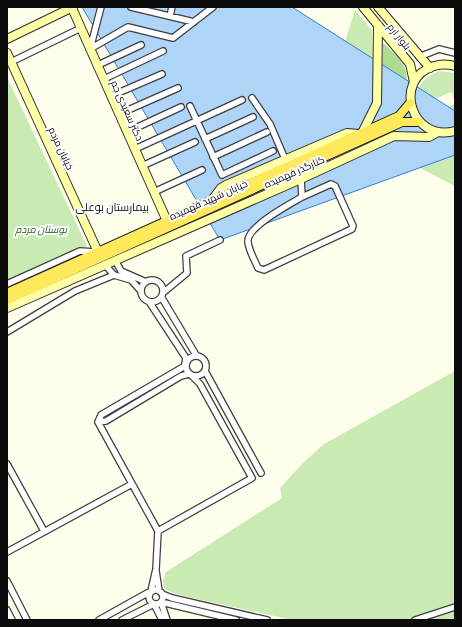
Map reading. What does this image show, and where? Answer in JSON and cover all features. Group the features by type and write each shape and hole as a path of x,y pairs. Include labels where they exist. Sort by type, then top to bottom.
{"main road":[{"name":"خیابان شهید فهمیده","path":"7,293 100,256 166,220 399,116 410,103"},
{"name":"خیابان شهید فهمیده","path":"7,300 100,256 402,122 420,122"}],"street":[{"path":"7,39 72,7"},
{"name":"دکتر سعیدی جم","path":"72,7 166,220"},
{"path":"90,49 101,7"},
{"path":"131,7 194,22"},
{"path":"170,16 172,7"},
{"path":"90,49 128,27 171,38 213,7"},
{"name":"بلوار ارم","path":"363,7 410,64 414,82"},
{"name":"بلوار ارم","path":"378,7 419,57 430,68"},
{"path":"212,200 221,188 226,185 347,134 360,134 377,103 378,25"},
{"path":"11,62 81,28"},
{"path":"98,65 141,45"},
{"path":"410,64 419,57 439,49 455,53"},
{"path":"104,79 163,51"},
{"name":"خیابان مردم","path":"7,53 100,256"},
{"path":"438,132 428,129 413,113 410,103 411,92 414,82 421,74 430,68 440,65 455,66"},
{"path":"111,96 162,74"},
{"path":"119,114 178,88"},
{"path":"252,98 270,124 285,159"},
{"path":"135,149 242,100"},
{"path":"190,106 222,175 273,151"},
{"path":"127,132 181,107"},
{"path":"205,139 252,117"},
{"name":"کنارگذر فهمیده","path":"7,284 80,251 115,260 301,179 394,136 428,136 438,132 455,131"},
{"path":"213,157 267,132"},
{"path":"142,166 195,142"},
{"path":"154,192 202,170"},
{"path":"301,179 302,197"},
{"path":"332,184 336,186 353,226 352,229 264,270 258,268 248,243 251,233 274,214 302,197 332,184"},
{"path":"150,303 157,302 187,273 186,256 220,240"},
{"path":"100,256 114,275 130,280 141,291 142,297 150,303 186,358 185,365 190,375 200,384 252,478 158,531"},
{"name":"کنارگذر فهمیده","path":"7,308 100,256"},
{"path":"115,260 121,272 146,282 157,281 162,285 163,295 196,355 205,360 205,371 261,473"},
{"path":"7,332 75,291 114,275"},
{"path":"141,291 146,282"},
{"path":"133,401 185,365 188,359 196,355"},
{"path":"162,620 154,604 149,600 156,569 158,531 98,422 101,415 133,401 180,376 201,375 205,371"},
{"path":"7,464 44,531"},
{"path":"7,552 132,484"},
{"path":"156,569 161,592 161,602 167,620"},
{"path":"7,581 27,620"},
{"path":"99,620 151,591 161,592 172,598 267,620"},
{"path":"122,620 161,602 236,620"},
{"path":"415,620 455,607"},
{"path":"7,610 12,620"}],"green space":[{"path":"355,10 372,30 373,74 339,61"},
{"path":"383,43 398,57 405,69 407,83 404,103 382,91"},
{"path":"439,71 455,73 455,101 451,92 420,105 425,116 455,104 455,124 443,127 433,124 424,118 418,109 416,99 419,88 426,78"},
{"name":"بوستان مردم","path":"7,77 87,246 7,281"},
{"path":"455,137 455,186 379,147"},
{"path":"455,371 455,620 293,620 188,597 173,593 164,588 163,581 166,572 282,498 280,488 303,463 324,444"}],"water":[{"path":"82,7 292,7 455,111 455,155 220,240"}],"district":[{"name":"بیمارستان بوعلی","path":"112,206"}]}
